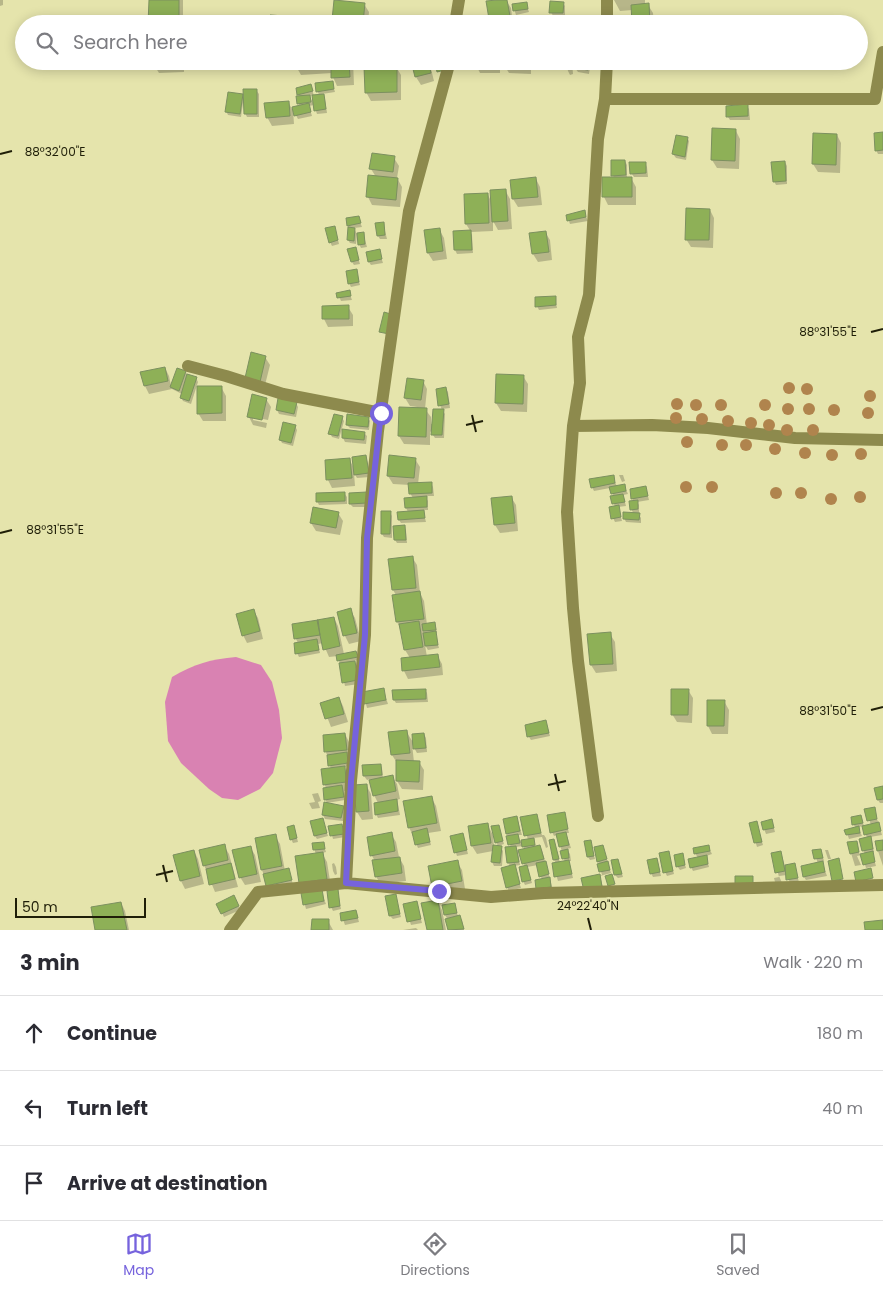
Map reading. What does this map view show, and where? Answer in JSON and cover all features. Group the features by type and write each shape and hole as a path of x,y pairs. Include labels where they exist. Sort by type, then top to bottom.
{"street":[{"path":"456,15 458,0"},
{"path":"607,0 607,15"},
{"path":"605,100 875,99 883,52"},
{"path":"346,883 351,781 365,635 367,538 381,413 409,211 448,70"},
{"path":"598,816 572,608 567,512 573,426 580,383 578,337 589,295 598,139 605,100 607,70"},
{"path":"188,366 282,394 381,413"},
{"path":"573,426 708,428 795,438 883,440"},
{"path":"230,930 258,892 346,883 491,897 883,885"}],"shaded area":[{"path":"236,657 261,665 272,682 279,710 282,738 273,773 260,789 238,800 222,798 209,789 181,763 168,741 165,702 172,677 203,663"}],"building":[{"path":"149,0 179,0 179,15 148,15"},
{"path":"334,0 365,3 364,15 332,15"},
{"path":"507,0 510,15 488,15 486,1"},
{"path":"550,1 564,2 563,13 549,13"},
{"path":"527,2 528,9 513,11 512,4"},
{"path":"649,3 650,15 632,15 631,5"},
{"path":"331,70 350,70 350,77 331,78"},
{"path":"364,70 397,70 397,92 365,93"},
{"path":"413,70 430,70 431,73 415,77"},
{"path":"333,81 334,89 316,92 315,83"},
{"path":"311,84 313,91 297,95 296,88"},
{"path":"243,89 257,89 257,114 244,114"},
{"path":"228,92 243,94 240,114 225,112"},
{"path":"324,94 326,109 314,111 312,95"},
{"path":"310,95 311,102 297,104 296,96"},
{"path":"289,101 290,116 266,118 264,103"},
{"path":"309,103 311,112 294,116 292,107"},
{"path":"748,104 748,116 726,117 726,106"},
{"path":"712,128 736,129 735,161 711,160"},
{"path":"883,132 883,150 875,151 874,133"},
{"path":"813,133 837,134 836,165 812,164"},
{"path":"676,135 688,137 685,157 672,154"},
{"path":"372,153 395,156 393,172 369,169"},
{"path":"611,160 625,160 626,175 611,176"},
{"path":"785,161 786,181 773,182 771,162"},
{"path":"629,162 646,162 646,173 630,174"},
{"path":"368,175 398,178 396,200 366,197"},
{"path":"536,177 538,197 512,199 510,180"},
{"path":"602,177 632,177 632,197 602,197"},
{"path":"506,189 508,221 492,222 490,190"},
{"path":"488,193 489,223 465,224 464,194"},
{"path":"686,208 710,209 709,240 685,240"},
{"path":"585,210 586,217 567,221 566,215"},
{"path":"359,216 361,223 347,226 346,218"},
{"path":"384,222 385,235 377,236 375,223"},
{"path":"335,226 338,240 329,243 325,228"},
{"path":"348,227 355,228 354,241 347,240"},
{"path":"440,228 443,251 427,253 424,230"},
{"path":"471,230 472,250 454,250 453,231"},
{"path":"546,231 549,252 532,254 529,233"},
{"path":"364,232 365,244 358,245 357,233"},
{"path":"356,247 359,260 351,262 347,249"},
{"path":"380,249 382,259 368,262 366,252"},
{"path":"357,269 359,282 348,284 346,271"},
{"path":"350,290 351,296 337,298 336,293"},
{"path":"556,296 556,305 535,307 535,297"},
{"path":"349,305 349,319 322,319 322,306"},
{"path":"384,312 394,315 389,334 379,332"},
{"path":"251,352 266,356 260,382 245,378"},
{"path":"165,367 168,381 144,386 140,372"},
{"path":"177,368 186,371 179,391 170,387"},
{"path":"187,374 197,377 189,401 180,398"},
{"path":"496,374 524,375 523,404 495,403"},
{"path":"407,378 424,380 421,400 404,398"},
{"path":"197,386 222,386 222,413 197,414"},
{"path":"446,387 449,404 438,406 436,389"},
{"path":"252,394 267,398 262,420 247,417"},
{"path":"278,398 297,402 294,414 276,410"},
{"path":"399,407 427,408 426,437 398,436"},
{"path":"433,409 444,409 442,435 431,435"},
{"path":"334,414 343,416 338,436 328,434"},
{"path":"347,414 369,417 368,427 346,425"},
{"path":"283,422 296,425 291,443 279,440"},
{"path":"342,429 365,432 364,440 342,438"},
{"path":"366,455 369,473 354,475 352,457"},
{"path":"389,455 416,458 414,478 387,476"},
{"path":"350,458 352,478 326,480 325,460"},
{"path":"614,475 615,483 591,488 589,479"},
{"path":"432,482 432,493 409,494 408,483"},
{"path":"625,484 626,491 611,494 609,487"},
{"path":"646,486 648,496 631,499 630,489"},
{"path":"345,492 345,501 316,502 316,493"},
{"path":"367,492 367,503 349,504 349,493"},
{"path":"623,494 625,502 612,504 610,496"},
{"path":"427,496 427,507 405,508 404,498"},
{"path":"512,496 515,523 494,525 491,498"},
{"path":"638,500 638,509 630,510 629,501"},
{"path":"619,505 621,517 611,519 609,507"},
{"path":"313,507 339,512 336,528 310,523"},
{"path":"424,510 425,518 398,520 397,512"},
{"path":"381,511 391,511 390,534 381,534"},
{"path":"623,512 640,513 639,520 623,519"},
{"path":"405,525 406,540 394,540 393,526"},
{"path":"413,556 416,588 392,590 388,559"},
{"path":"420,591 424,619 396,622 392,595"},
{"path":"351,608 357,633 343,636 337,612"},
{"path":"254,609 260,631 242,636 236,614"},
{"path":"334,617 340,646 323,650 317,620"},
{"path":"318,620 320,635 294,639 292,624"},
{"path":"419,621 423,647 404,650 399,624"},
{"path":"435,622 436,630 423,631 422,624"},
{"path":"436,631 438,645 425,646 423,633"},
{"path":"611,632 613,664 590,665 587,634"},
{"path":"317,639 319,650 295,654 294,643"},
{"path":"356,651 358,657 337,661 336,655"},
{"path":"438,654 440,667 402,671 401,658"},
{"path":"355,661 358,680 342,683 339,663"},
{"path":"384,688 386,700 364,704 362,692"},
{"path":"426,689 426,699 393,700 392,690"},
{"path":"671,689 689,689 688,715 671,715"},
{"path":"339,697 344,714 325,719 320,703"},
{"path":"707,700 725,700 724,726 707,726"},
{"path":"546,720 549,733 527,737 525,725"},
{"path":"407,730 410,753 391,755 388,732"},
{"path":"345,733 347,750 324,752 323,735"},
{"path":"424,733 426,748 413,749 412,734"},
{"path":"347,752 348,763 328,766 327,755"},
{"path":"396,760 420,761 419,782 396,781"},
{"path":"381,764 382,775 363,776 362,765"},
{"path":"345,766 346,782 323,785 321,769"},
{"path":"393,775 396,791 373,796 369,780"},
{"path":"367,784 369,811 356,812 354,785"},
{"path":"342,785 344,797 324,800 323,788"},
{"path":"883,786 883,799 877,800 874,788"},
{"path":"432,796 437,823 408,828 403,801"},
{"path":"397,799 398,811 375,815 374,803"},
{"path":"324,802 344,806 341,818 322,815"},
{"path":"875,807 877,819 867,821 864,809"},
{"path":"565,812 568,829 550,833 547,815"},
{"path":"537,814 541,833 524,836 520,817"},
{"path":"861,815 863,823 852,825 851,817"},
{"path":"517,816 520,831 506,834 503,819"},
{"path":"323,818 327,833 314,836 310,821"},
{"path":"772,819 774,828 763,830 761,822"},
{"path":"757,821 762,842 754,843 749,823"},
{"path":"879,822 881,831 864,835 862,826"},
{"path":"488,823 491,843 471,846 468,826"},
{"path":"342,824 344,834 330,836 328,826"},
{"path":"294,825 297,838 290,840 287,827"},
{"path":"499,825 503,841 495,843 491,826"},
{"path":"859,826 860,833 846,835 844,830"},
{"path":"427,828 430,842 415,845 412,832"},
{"path":"392,832 395,851 370,856 367,837"},
{"path":"566,832 569,845 559,847 556,834"},
{"path":"463,833 467,850 454,853 450,836"},
{"path":"276,834 282,866 261,870 255,838"},
{"path":"518,834 520,843 508,845 506,836"},
{"path":"871,836 873,849 862,851 859,839"},
{"path":"534,838 535,845 522,847 521,840"},
{"path":"554,839 559,859 553,860 549,840"},
{"path":"591,840 594,856 587,857 584,841"},
{"path":"883,840 883,850 877,851 875,841"},
{"path":"857,841 859,852 850,854 847,842"},
{"path":"324,842 325,849 313,850 312,843"},
{"path":"225,844 228,860 203,866 199,850"},
{"path":"493,845 502,846 500,863 491,862"},
{"path":"540,845 544,859 522,864 518,850"},
{"path":"603,845 607,859 597,862 594,847"},
{"path":"709,845 710,851 694,854 693,848"},
{"path":"251,846 257,874 239,878 232,850"},
{"path":"516,846 519,862 507,863 505,847"},
{"path":"568,849 569,858 562,859 560,851"},
{"path":"821,849 823,858 814,859 812,850"},
{"path":"194,850 200,876 180,881 173,855"},
{"path":"669,851 673,871 663,873 659,853"},
{"path":"781,851 785,871 775,873 771,853"},
{"path":"873,851 875,862 863,865 860,854"},
{"path":"323,852 327,879 299,883 295,856"},
{"path":"683,853 685,865 676,867 674,855"},
{"path":"707,855 708,864 690,868 688,859"},
{"path":"400,857 402,873 375,877 372,860"},
{"path":"657,858 660,872 650,874 647,860"},
{"path":"839,858 843,879 832,881 828,861"},
{"path":"618,859 622,874 614,875 611,860"},
{"path":"458,860 462,881 432,887 428,866"},
{"path":"569,860 572,874 554,877 552,863"},
{"path":"546,861 549,874 539,877 536,863"},
{"path":"608,861 610,870 599,872 597,864"},
{"path":"823,861 825,872 803,877 801,866"},
{"path":"231,863 235,879 209,885 206,869"},
{"path":"795,863 798,878 786,880 785,865"},
{"path":"515,864 520,884 506,888 501,868"},
{"path":"527,865 531,880 522,882 519,867"},
{"path":"289,868 292,880 266,886 263,874"},
{"path":"871,868 873,878 856,882 854,872"},
{"path":"600,874 602,887 584,891 581,878"},
{"path":"612,874 615,884 608,886 605,876"},
{"path":"735,876 753,876 753,886 735,886"},
{"path":"550,877 551,887 536,889 535,880"},
{"path":"322,889 324,901 303,905 301,893"},
{"path":"338,889 340,906 329,908 327,891"},
{"path":"396,894 400,914 389,916 385,896"},
{"path":"234,895 239,906 221,914 216,904"},
{"path":"438,900 443,930 427,930 421,903"},
{"path":"417,901 421,919 407,922 403,904"},
{"path":"121,902 127,930 95,930 91,907"},
{"path":"455,903 457,913 444,915 442,905"},
{"path":"356,910 358,918 341,921 340,913"},
{"path":"460,915 464,929 448,930 445,919"},
{"path":"312,919 329,919 329,930 311,930"},
{"path":"883,920 883,930 865,930 864,922"}],"route":[{"path":"381,413 367,538 365,635 351,781 346,883 439,891"}]}
